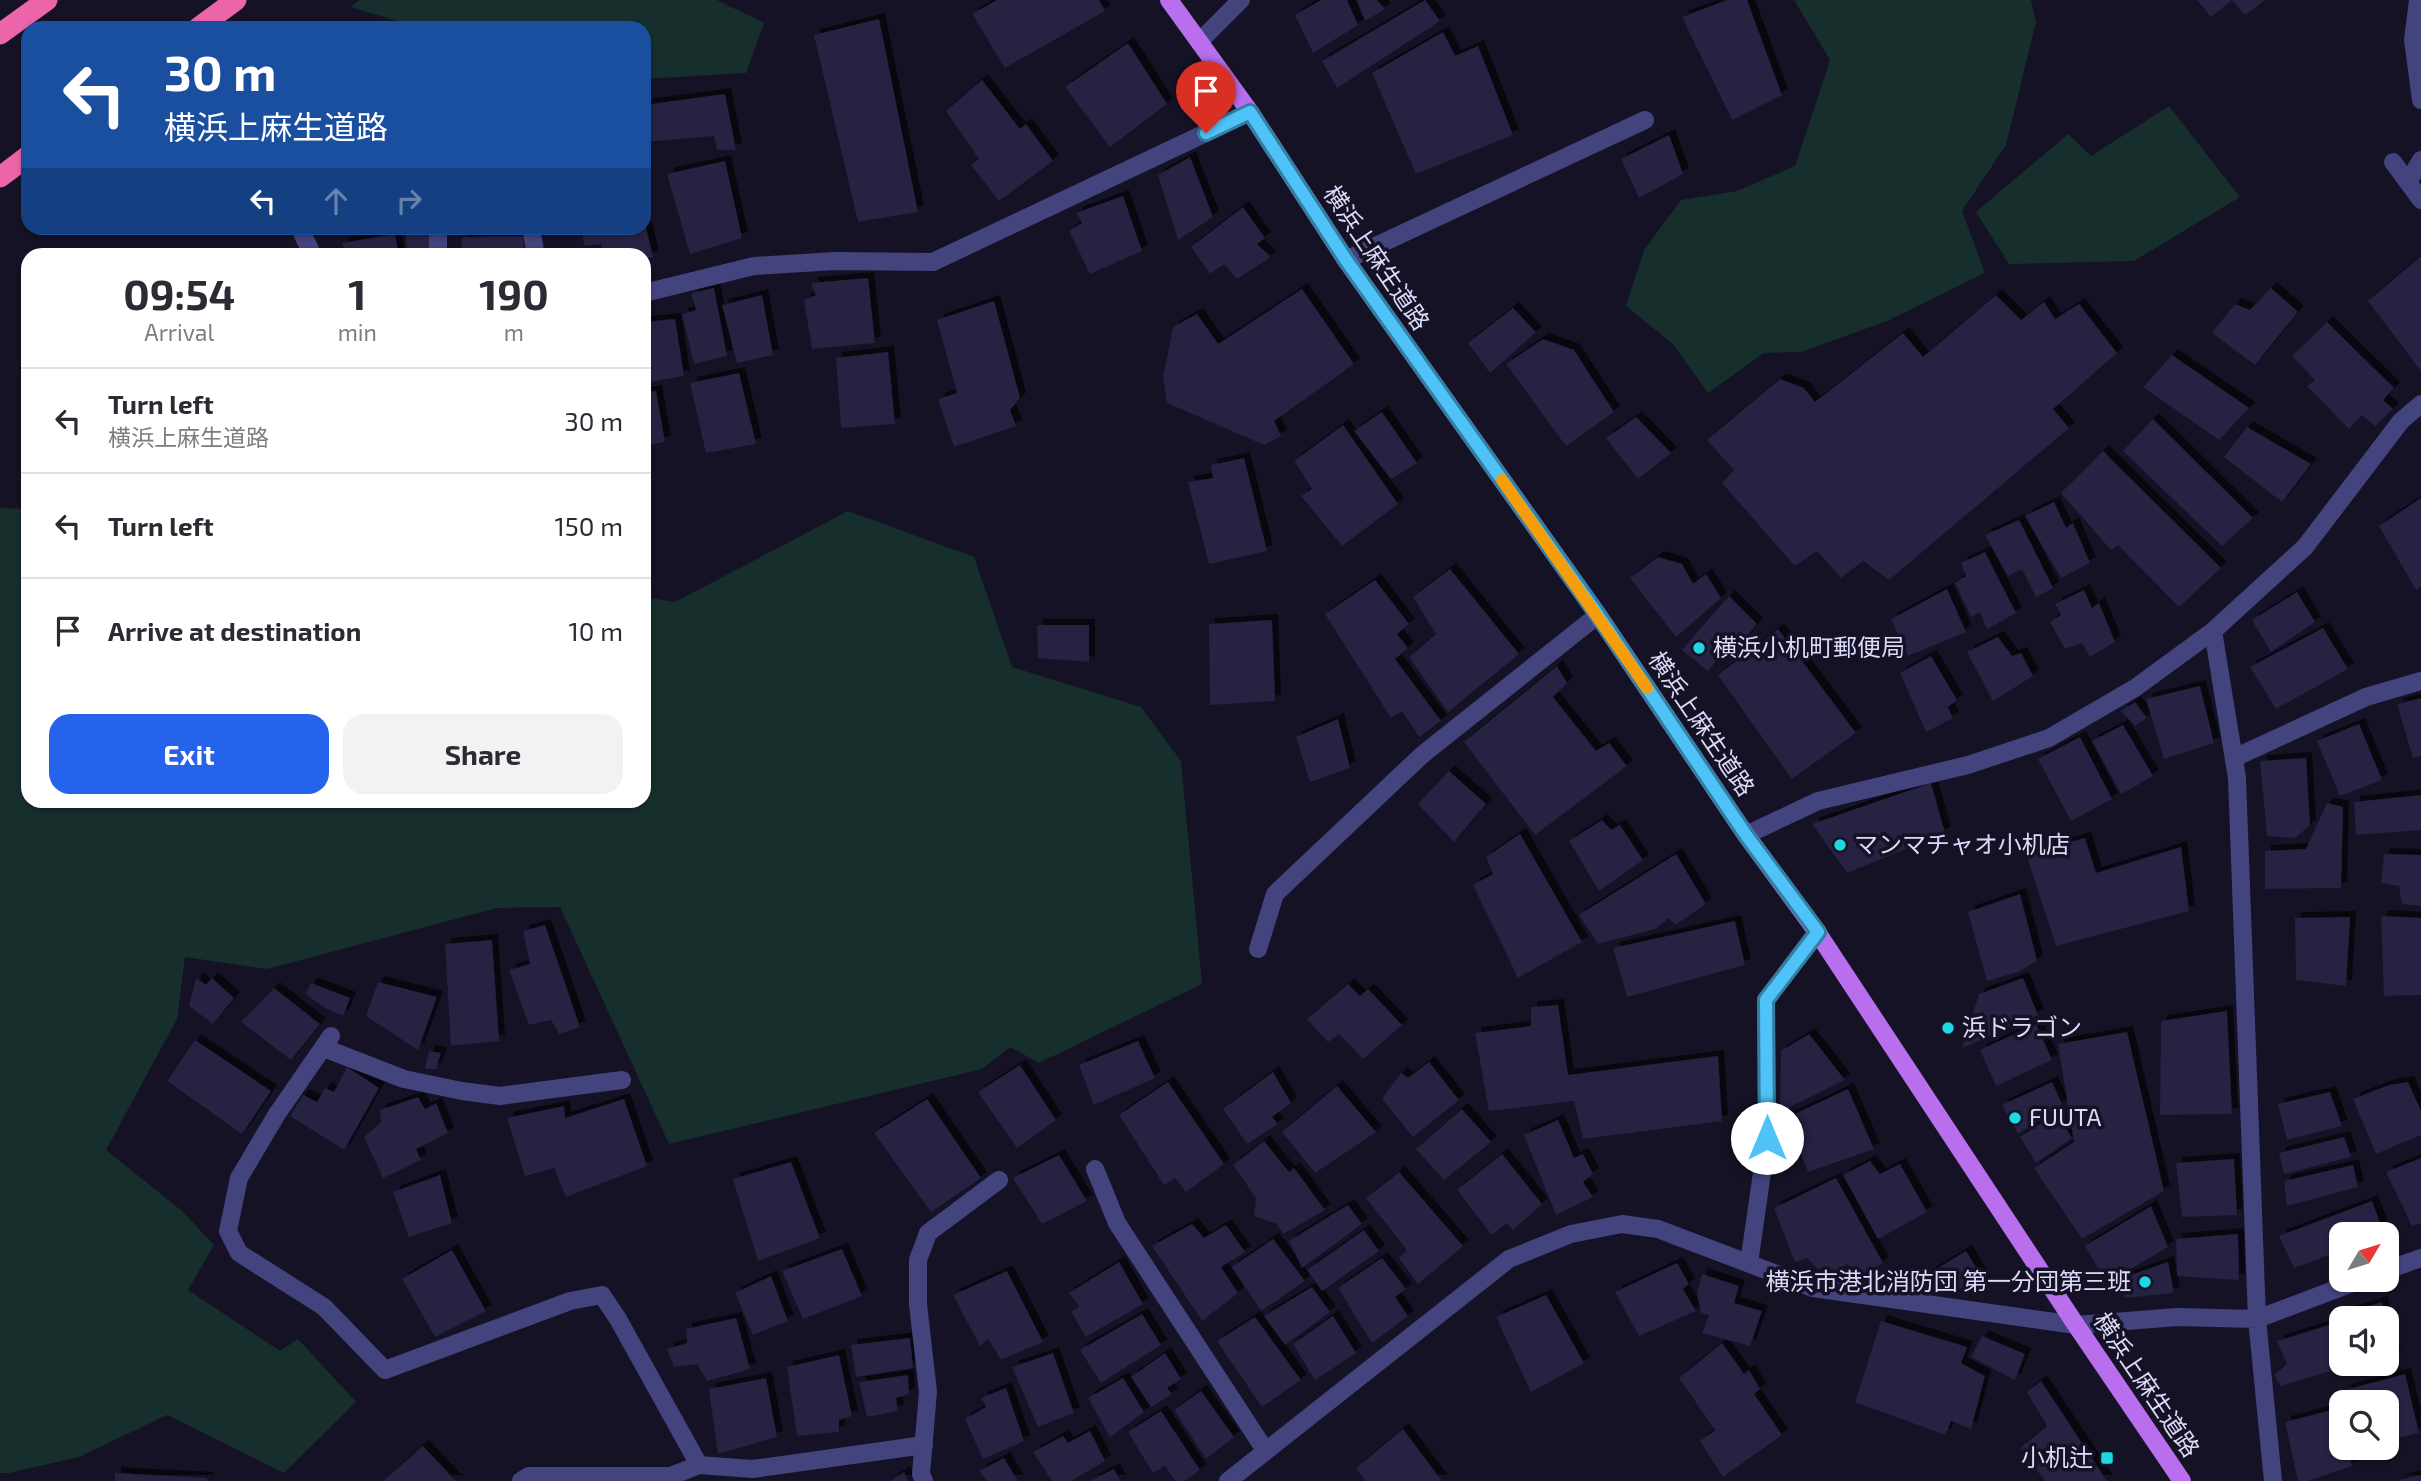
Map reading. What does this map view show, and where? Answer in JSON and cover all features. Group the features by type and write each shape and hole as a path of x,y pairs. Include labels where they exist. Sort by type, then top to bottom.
{"highway":[{"path":"0,34 47,0"},
{"path":"208,21 236,0"},
{"path":"0,177 21,161"}],"main road":[{"name":"横浜上麻生道路","path":"1169,0 1250,112 1346,260 1598,615 1746,835 1818,932 2076,1325 2182,1481"}],"street":[{"path":"1199,43 1241,0"},
{"path":"2418,0 2413,40 2421,100"},
{"path":"651,291 754,266 836,261 933,262 1250,112"},
{"path":"1346,260 1645,120"},
{"path":"2408,182 2421,160"},
{"path":"2393,162 2421,200"},
{"path":"1746,835 1818,801 1968,765 2049,738 2135,688 2213,631 2305,547 2401,421 2421,404"},
{"path":"1258,949 1275,894 1422,755 1598,615"},
{"path":"2213,631 2236,778 2257,1319 2273,1481"},
{"path":"2234,758 2367,697 2421,681"},
{"path":"1749,1263 1767,1138 1766,1000 1818,932"},
{"path":"622,1080 500,1096 404,1079 328,1042 276,1114 239,1178 228,1231 239,1253 324,1307 385,1370 570,1301 601,1295 618,1319 699,1465"},
{"path":"1095,1169 1117,1223 1265,1450"},
{"path":"924,1481 921,1474 928,1392 918,1304 918,1260 928,1233 999,1180"},
{"path":"1228,1481 1510,1259 1571,1234 1622,1224 1658,1229 1813,1288 2076,1325 2177,1317 2257,1319 2329,1292"},
{"path":"2399,1266 2421,1258"},
{"path":"520,1481 529,1476 671,1476 699,1465 753,1469 924,1445"}],"green space":[{"path":"359,0 717,0 764,23 746,73 651,79 651,21 397,21 350,7"},
{"path":"1794,0 2031,0 2036,22 2006,145 1962,211 1985,273 1887,321 1801,352 1764,353 1708,393 1673,344 1626,306 1644,250 1681,200 1737,191 1795,166 1830,60"},
{"path":"2169,106 2240,197 2134,261 2009,264 1976,212 2068,134 2091,156"},
{"path":"0,508 21,509 21,808 651,808 651,598 675,602 848,511 974,557 1012,667 1141,707 1181,761 1202,984 1039,1063 1010,1047 982,1069 669,1144 560,907 497,908 267,969 185,957 177,1019 106,1150 182,1211 214,1245 188,1290 280,1351 298,1339 356,1402 284,1473 167,1415 79,1457 0,1473"}],"building":[{"path":"997,0 1099,0 1105,11 1005,68 972,14"},
{"path":"1321,0 1347,0 1358,25 1313,53 1295,15"},
{"path":"1357,0 1377,0 1385,9 1365,21"},
{"path":"1425,0 1440,21 1337,88 1322,61"},
{"path":"1727,0 1747,0 1782,95 1732,120 1682,17"},
{"path":"2197,0 2232,0 2211,17"},
{"path":"2232,0 2265,0 2245,15"},
{"path":"879,19 918,212 858,222 814,35"},
{"path":"1443,32 1455,56 1478,46 1513,135 1416,174 1372,73"},
{"path":"1128,43 1167,104 1110,147 1065,87"},
{"path":"982,80 1020,129 1026,124 1053,161 999,201 971,165 979,159 946,111"},
{"path":"725,94 736,150 717,150 714,136 651,141 651,104"},
{"path":"1669,135 1683,174 1639,198 1621,159"},
{"path":"1190,157 1213,217 1178,240 1158,175"},
{"path":"725,161 742,238 690,254 667,174"},
{"path":"1123,196 1142,251 1090,274 1069,231 1082,223 1076,213"},
{"path":"1243,207 1265,238 1257,244 1271,257 1237,279 1224,264 1210,274 1191,247"},
{"path":"395,235 398,248 344,248 342,243"},
{"path":"406,235 430,235 429,248 407,248"},
{"path":"583,235 648,235 651,248 602,248 601,244 584,246"},
{"path":"523,236 524,248 461,248 462,237"},
{"path":"2421,256 2421,371 2368,301"},
{"path":"868,278 875,343 812,349 804,300 816,295 811,283"},
{"path":"714,288 727,356 694,364 682,314 696,310 691,293"},
{"path":"2271,288 2298,312 2255,365 2212,333 2235,304 2250,310"},
{"path":"1302,289 1354,364 1274,421 1281,436 1264,445 1167,403 1163,377 1173,327 1197,314 1218,344"},
{"path":"762,295 773,355 737,363 722,305"},
{"path":"1996,295 2021,320 2044,302 2055,319 2079,304 2117,353 2053,409 2069,428 1889,580 1863,561 1841,578 1817,551 1795,566 1722,483 1734,470 1707,440 1780,379 1804,388 1815,402 1903,333 1923,357"},
{"path":"994,301 1020,398 1010,410 1016,426 954,447 938,399 957,393 937,320"},
{"path":"1513,308 1536,332 1490,373 1468,343"},
{"path":"675,319 684,376 651,382 651,321"},
{"path":"2327,322 2394,388 2383,400 2393,409 2375,426 2362,415 2349,429 2307,386 2315,380 2292,356"},
{"path":"1543,339 1574,350 1614,412 1566,446 1506,364"},
{"path":"888,352 895,424 841,428 836,358"},
{"path":"2172,355 2249,408 2219,440 2143,387"},
{"path":"739,373 756,444 706,453 690,383"},
{"path":"656,391 665,442 651,445 651,392"},
{"path":"1382,412 1417,463 1391,479 1354,431"},
{"path":"1636,417 1671,453 1638,479 1606,438"},
{"path":"2153,419 2253,518 2222,546 2123,451"},
{"path":"1343,425 1398,504 1342,546 1301,496 1312,489 1294,461"},
{"path":"2247,427 2311,464 2282,502 2224,457"},
{"path":"2103,451 2221,568 2179,607 2118,545 2111,550 2061,493"},
{"path":"1244,458 1267,551 1209,564 1188,482 1213,478 1211,465"},
{"path":"2421,498 2421,587 2416,590 2379,526"},
{"path":"2054,502 2066,528 2073,523 2090,563 2061,578 2025,516"},
{"path":"2019,520 2053,588 2036,597 2022,569 2008,576 1985,535"},
{"path":"1985,552 2016,613 1987,629 1980,612 1971,617 1955,583 1966,576 1961,563"},
{"path":"1658,557 1682,564 1693,584 1706,574 1721,598 1676,637 1630,578"},
{"path":"1450,569 1519,654 1448,712 1409,657 1436,634 1413,597"},
{"path":"1375,580 1409,624 1397,634 1408,648 1395,659 1441,721 1419,737 1402,711 1391,718 1325,614"},
{"path":"1947,589 1966,632 1908,656 1891,619"},
{"path":"2084,590 2092,608 2099,603 2115,642 2090,657 2082,643 2065,649 2050,622 2061,615 2055,604"},
{"path":"2297,592 2315,622 2271,652 2252,620"},
{"path":"1729,596 1757,624 1733,653 1726,650 1708,671 1682,650"},
{"path":"1272,620 1275,701 1210,705 1209,624"},
{"path":"1037,625 1089,625 1089,662 1038,658"},
{"path":"2323,628 2348,669 2276,709 2250,667"},
{"path":"1778,629 1856,733 1792,779 1718,675"},
{"path":"1998,637 2012,656 2021,653 2033,676 1993,701 1967,652"},
{"path":"1931,656 1957,700 1948,707 1953,718 1926,732 1900,673"},
{"path":"1557,666 1567,683 1553,697 1596,751 1609,743 1627,766 1535,835 1464,742"},
{"path":"2200,686 2214,743 2164,759 2146,699"},
{"path":"2421,698 2421,756 2413,758 2397,704"},
{"path":"2135,702 2147,718 2135,726 2121,711"},
{"path":"1338,719 1350,768 1310,782 1296,737"},
{"path":"2359,724 2382,780 2340,796 2317,741"},
{"path":"2123,725 2153,776 2121,794 2092,741"},
{"path":"2080,737 2112,799 2071,821 2038,759"},
{"path":"2306,758 2310,825 2295,838 2267,836 2260,761"},
{"path":"1449,771 1486,804 1454,842 1418,804"},
{"path":"1931,783 1945,833 1847,873 1812,824"},
{"path":"2421,795 2421,830 2356,835 2354,802"},
{"path":"2327,803 2343,807 2341,888 2265,889 2265,851 2306,849"},
{"path":"1602,820 1611,830 1620,825 1643,860 1599,891 1569,841"},
{"path":"1520,834 1582,942 1518,978 1473,885 1493,874 1486,857"},
{"path":"2085,838 2096,873 2181,847 2189,911 2056,946 2026,854"},
{"path":"1676,854 1706,904 1675,925 1669,918 1655,929 1598,944 1579,915"},
{"path":"2384,854 2421,855 2421,906 2402,904 2399,886 2381,883"},
{"path":"2020,894 2037,961 2018,972 1987,981 1968,912"},
{"path":"2381,916 2421,918 2421,995 2384,996"},
{"path":"2350,917 2346,986 2296,980 2295,918"},
{"path":"1735,921 1745,965 1627,997 1613,948"},
{"path":"545,925 580,1027 559,1034 551,1020 529,1025 509,970 530,964 523,931"},
{"path":"492,940 499,1041 451,1046 445,944"},
{"path":"196,978 206,985 212,978 234,998 213,1024 189,1006"},
{"path":"2023,978 2038,1015 1962,1048 1979,994"},
{"path":"378,982 437,997 418,1050 366,1016"},
{"path":"311,983 350,998 343,1016 305,994"},
{"path":"1348,984 1360,996 1368,989 1402,1025 1363,1059 1339,1034 1328,1042 1307,1019"},
{"path":"274,988 320,1024 291,1060 241,1022"},
{"path":"1558,1005 1568,1075 1718,1056 1722,1121 1583,1139 1574,1101 1489,1111 1475,1033 1531,1026 1531,1007"},
{"path":"2227,1011 2232,1114 2160,1115 2161,1021"},
{"path":"2036,1024 2052,1060 1996,1086 1980,1050"},
{"path":"2127,1032 2164,1191 2082,1239 2034,1168 2074,1142 2058,1044"},
{"path":"1809,1034 1845,1080 1780,1112 1781,1051"},
{"path":"195,1040 271,1091 242,1134 167,1081"},
{"path":"1138,1041 1155,1078 1094,1105 1079,1065"},
{"path":"429,1051 441,1053 436,1069 425,1069"},
{"path":"1429,1062 1459,1100 1413,1137 1382,1099 1401,1073 1408,1078"},
{"path":"1020,1065 1056,1120 1017,1148 978,1092"},
{"path":"347,1067 379,1088 344,1150 290,1116 303,1095 317,1102 325,1088 334,1092"},
{"path":"1273,1072 1291,1103 1272,1117 1278,1124 1247,1144 1223,1109"},
{"path":"1168,1082 1224,1164 1186,1192 1175,1178 1164,1185 1119,1115"},
{"path":"2052,1082 2062,1104 2018,1134 2002,1105"},
{"path":"2408,1082 2421,1111 2421,1135 2376,1154 2353,1099 2389,1085"},
{"path":"1337,1086 1376,1132 1315,1173 1282,1132"},
{"path":"1848,1089 1874,1149 1808,1172 1786,1118"},
{"path":"2330,1092 2342,1126 2287,1140 2278,1104"},
{"path":"418,1097 425,1109 436,1103 448,1133 416,1149 421,1160 383,1178 364,1137 381,1122 380,1110"},
{"path":"624,1099 647,1166 566,1197 554,1168 525,1176 507,1118 564,1106 565,1118"},
{"path":"927,1099 981,1178 931,1212 874,1133"},
{"path":"1462,1109 1491,1142 1444,1180 1416,1149"},
{"path":"2056,1113 2072,1138 2036,1163 2020,1137"},
{"path":"1558,1120 1574,1158 1583,1154 1593,1174 1583,1182 1593,1197 1556,1215 1524,1135"},
{"path":"2344,1137 2351,1157 2284,1174 2279,1153"},
{"path":"1264,1141 1289,1172 1294,1168 1325,1210 1283,1234 1277,1224 1254,1216 1256,1198 1233,1165"},
{"path":"1502,1154 1542,1204 1513,1230 1507,1223 1492,1235 1457,1190"},
{"path":"1059,1155 1087,1201 1042,1224 1013,1178"},
{"path":"2421,1158 2421,1223 2412,1226 2386,1172"},
{"path":"2234,1159 2237,1215 2182,1217 2176,1163"},
{"path":"1870,1161 1880,1174 1900,1164 1927,1212 1878,1239 1843,1175"},
{"path":"791,1162 820,1238 758,1261 733,1179"},
{"path":"2353,1165 2358,1187 2287,1206 2284,1181"},
{"path":"1399,1172 1463,1246 1418,1284 1399,1258 1407,1250 1366,1198"},
{"path":"440,1175 452,1223 409,1237 393,1192"},
{"path":"1836,1178 1883,1263 1859,1278 1847,1264 1838,1270 1818,1269 1807,1258 1795,1262 1774,1208"},
{"path":"2372,1201 2380,1222 2329,1222 2329,1255 2294,1268 2279,1236"},
{"path":"1348,1205 1362,1224 1302,1268 1289,1241"},
{"path":"2151,1206 2168,1247 2107,1283 2085,1246"},
{"path":"1192,1224 1204,1238 1226,1225 1245,1252 1221,1267 1238,1293 1202,1321 1152,1246"},
{"path":"1364,1230 1379,1251 1322,1291 1307,1270"},
{"path":"2238,1234 2239,1280 2177,1276 2176,1239"},
{"path":"1273,1239 1305,1281 1261,1311 1232,1267"},
{"path":"842,1249 862,1296 803,1319 782,1271"},
{"path":"452,1250 486,1311 435,1337 402,1279"},
{"path":"1966,1251 1990,1290 1932,1287 1926,1275"},
{"path":"1382,1258 1406,1289 1395,1297 1408,1316 1372,1343 1338,1288"},
{"path":"1119,1262 1143,1304 1086,1337 1071,1312 1079,1306 1069,1293"},
{"path":"2168,1262 2174,1293 2125,1298 2119,1279"},
{"path":"1677,1263 1689,1284 1683,1289 1696,1311 1639,1336 1615,1292"},
{"path":"1007,1271 1043,1342 1001,1360 988,1339 980,1346 953,1295"},
{"path":"1702,1274 1739,1286 1734,1303 1762,1311 1750,1346 1702,1333 1709,1315 1701,1313 1697,1293"},
{"path":"771,1276 788,1321 753,1335 735,1293"},
{"path":"1312,1287 1330,1312 1285,1345 1264,1316"},
{"path":"1546,1295 1584,1363 1531,1392 1496,1317"},
{"path":"1142,1314 1161,1345 1101,1383 1080,1350"},
{"path":"1333,1316 1356,1353 1315,1380 1293,1344"},
{"path":"1255,1317 1301,1380 1262,1407 1217,1341"},
{"path":"736,1318 750,1369 707,1381 697,1364 674,1367 667,1349 687,1343 686,1329"},
{"path":"1881,1321 1967,1347 1961,1363 1985,1376 1971,1429 1951,1421 1945,1435 1855,1402"},
{"path":"2329,1325 2329,1371 2281,1386 2274,1375 2287,1364 2277,1341"},
{"path":"1982,1336 2025,1354 2015,1380 1971,1357"},
{"path":"910,1338 913,1368 856,1377 851,1345"},
{"path":"1722,1343 1744,1374 1749,1370 1760,1389 1754,1394 1782,1435 1723,1477 1700,1441 1715,1430 1679,1378"},
{"path":"1053,1353 1074,1413 1038,1427 1012,1367"},
{"path":"1165,1353 1181,1379 1167,1388 1172,1394 1151,1407 1131,1377"},
{"path":"839,1355 852,1416 839,1420 839,1432 797,1436 787,1367"},
{"path":"2405,1374 2419,1433 2399,1438 2399,1390 2345,1390"},
{"path":"908,1375 909,1394 896,1398 898,1411 867,1417 859,1382"},
{"path":"766,1378 777,1437 718,1454 709,1389"},
{"path":"1123,1378 1144,1412 1110,1437 1088,1398"},
{"path":"2041,1381 2107,1481 2045,1481 2020,1448 2047,1426 2027,1392"},
{"path":"1006,1388 1024,1441 983,1459 965,1419 986,1407 981,1398"},
{"path":"1201,1391 1234,1437 1206,1459 1174,1410"},
{"path":"1161,1411 1200,1470 1185,1481 1175,1481 1165,1466 1153,1473 1128,1432"},
{"path":"2329,1411 2329,1460 2351,1460 2352,1466 2308,1481 2298,1481 2285,1422"},
{"path":"1403,1429 1442,1481 1366,1481 1356,1468"},
{"path":"1090,1431 1105,1461 1071,1481 1052,1481 1033,1452 1063,1436 1068,1443"},
{"path":"423,1446 456,1481 383,1481"},
{"path":"1004,1458 1018,1481 987,1481 979,1471"},
{"path":"1114,1469 1120,1481 1090,1481"},
{"path":"904,1472 908,1481 890,1481"},
{"path":"115,1473 207,1478 207,1481 115,1481"},
{"path":"2421,1475 2421,1481 2399,1481 2399,1480"}],"slow traffic":[{"path":"1502,480 1647,688"}],"place":[{"name":"横浜小机町郵便局","path":"1699,648"},
{"name":"マンマチャオ小机店","path":"1840,845"},
{"name":"浜ドラゴン","path":"1948,1028"},
{"name":"FUUTA","path":"2015,1118"},
{"name":"横浜市港北消防団 第一分団第三班","path":"2145,1282"},
{"name":"小机辻","path":"2107,1458"}],"route":[{"path":"1206,133 1250,112 1346,260 1598,615 1746,835 1818,932 1766,1000 1767,1138"}]}
